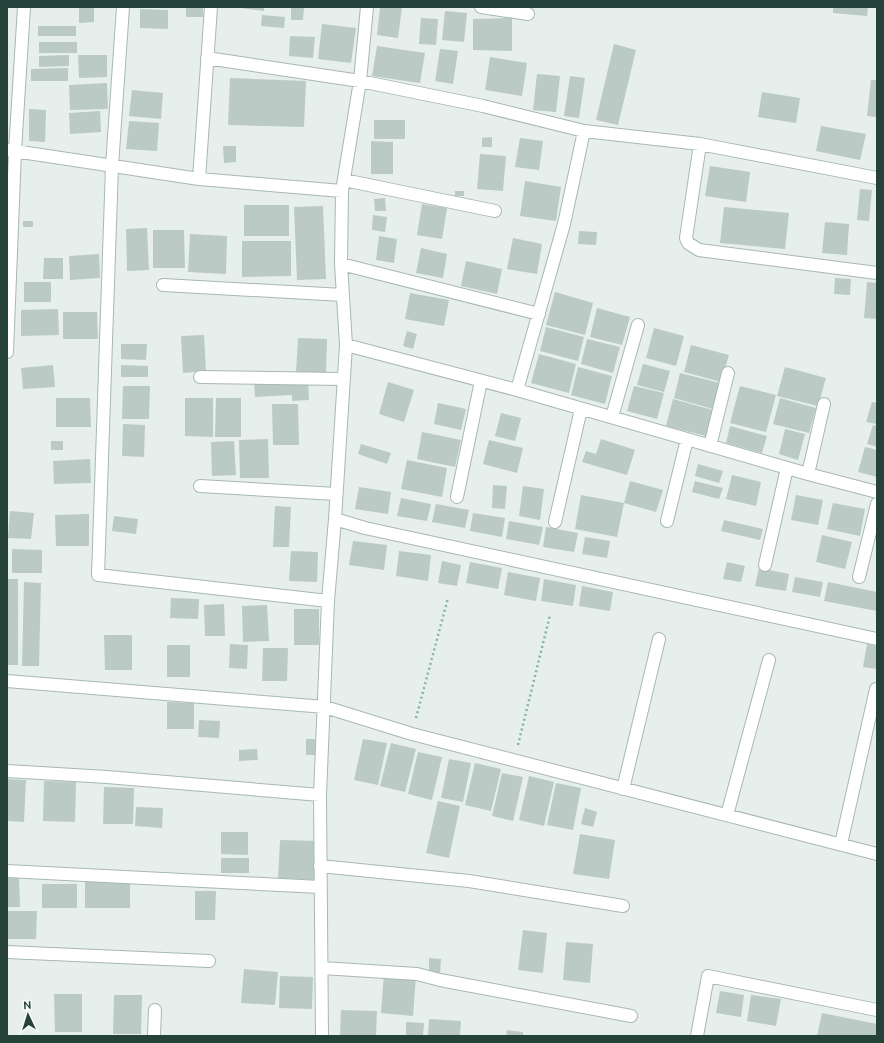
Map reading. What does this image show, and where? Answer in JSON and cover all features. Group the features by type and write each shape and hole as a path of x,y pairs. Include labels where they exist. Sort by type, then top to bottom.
{"street":[{"path":"7,352 11,151 24,7"},
{"path":"123,7 112,166 98,575 328,601"},
{"path":"199,179 211,7"},
{"path":"322,1036 320,795 325,707 328,601 335,519 346,345 341,264 343,186 360,81 367,7"},
{"path":"481,7 528,14"},
{"path":"207,58 360,81 483,106 584,131 700,144 877,178"},
{"path":"517,390 564,224 584,131"},
{"path":"700,144 686,238 688,243 699,250 877,273"},
{"path":"11,151 199,179 343,186 494,211"},
{"path":"341,264 539,314"},
{"path":"163,285 343,295"},
{"path":"612,417 638,325"},
{"path":"346,345 517,390 808,474 877,492"},
{"path":"710,446 728,373"},
{"path":"200,377 343,378"},
{"path":"457,497 481,381"},
{"path":"808,474 824,404"},
{"path":"555,522 581,409"},
{"path":"666,521 686,439"},
{"path":"765,565 787,468"},
{"path":"200,486 336,494"},
{"path":"859,577 877,504"},
{"path":"335,519 365,528 877,639"},
{"path":"623,789 659,639"},
{"path":"726,815 769,660"},
{"path":"7,681 325,707 412,734 877,854"},
{"path":"841,844 876,689"},
{"path":"7,771 107,777 320,795"},
{"path":"320,866 469,881 623,906"},
{"path":"7,871 320,887"},
{"path":"7,952 208,961"},
{"path":"322,968 417,974 440,980 631,1016"},
{"path":"697,1036 708,976 877,1010"},
{"path":"154,1036 155,1010"}],"path":[{"path":"412,734 448,598"},
{"path":"514,761 550,615"}],"building":[{"path":"79,7 94,7 94,22 79,23"},
{"path":"186,7 203,7 203,17 186,17"},
{"path":"234,7 264,7 264,11"},
{"path":"291,7 304,7 303,20 291,20"},
{"path":"380,7 402,7 398,38 377,35"},
{"path":"833,7 868,7 867,16 833,13"},
{"path":"140,9 168,10 168,29 140,28"},
{"path":"445,11 467,13 464,42 442,40"},
{"path":"262,15 285,17 284,28 261,26"},
{"path":"421,18 438,19 436,45 419,44"},
{"path":"512,18 512,51 473,50 473,19"},
{"path":"322,24 356,28 351,63 318,59"},
{"path":"38,26 76,26 76,36 38,36"},
{"path":"290,36 315,37 313,58 289,56"},
{"path":"39,42 77,42 77,53 39,53"},
{"path":"614,44 636,50 618,125 596,120"},
{"path":"377,46 425,53 420,83 372,76"},
{"path":"440,49 458,51 453,84 435,81"},
{"path":"69,55 69,66 39,67 39,56"},
{"path":"78,55 107,55 107,77 79,78"},
{"path":"490,57 527,63 522,96 485,90"},
{"path":"68,68 68,81 31,81 31,69"},
{"path":"537,74 560,76 556,112 533,110"},
{"path":"570,76 585,78 579,118 564,116"},
{"path":"230,78 306,81 304,127 228,125"},
{"path":"871,80 877,80 877,117 867,116"},
{"path":"107,83 108,109 70,110 69,85"},
{"path":"132,90 163,93 161,119 129,116"},
{"path":"762,92 800,98 796,123 758,117"},
{"path":"29,109 46,110 45,142 29,141"},
{"path":"100,111 101,132 70,134 69,113"},
{"path":"374,120 405,120 405,139 374,139"},
{"path":"129,121 159,123 157,151 126,149"},
{"path":"821,126 866,134 860,160 816,151"},
{"path":"492,137 492,147 482,147 482,138"},
{"path":"520,138 543,141 539,170 515,167"},
{"path":"371,141 393,142 393,174 371,174"},
{"path":"223,146 236,146 236,162 224,163"},
{"path":"480,154 506,156 503,191 477,189"},
{"path":"710,166 750,172 746,202 705,196"},
{"path":"525,181 561,187 556,221 520,216"},
{"path":"860,189 872,190 869,221 857,220"},
{"path":"455,191 464,191 464,196 455,196"},
{"path":"385,198 386,211 375,211 374,199"},
{"path":"422,204 447,208 442,239 417,235"},
{"path":"244,205 289,205 289,236 244,236"},
{"path":"323,206 326,279 297,280 294,207"},
{"path":"724,207 789,213 785,249 720,243"},
{"path":"373,215 387,217 385,232 372,230"},
{"path":"23,221 33,221 33,227 23,227"},
{"path":"825,222 849,224 847,255 822,253"},
{"path":"147,228 149,270 127,271 126,229"},
{"path":"153,230 184,230 185,268 153,268"},
{"path":"579,231 597,232 596,245 578,244"},
{"path":"190,234 227,236 226,274 188,272"},
{"path":"379,236 397,239 394,263 376,260"},
{"path":"513,238 542,244 537,274 507,269"},
{"path":"242,241 291,241 291,276 242,277"},
{"path":"421,248 447,254 443,278 416,273"},
{"path":"99,254 100,278 70,280 69,256"},
{"path":"44,258 63,258 63,279 43,279"},
{"path":"466,261 502,269 497,294 461,286"},
{"path":"835,278 851,279 850,295 834,294"},
{"path":"24,282 51,282 51,302 24,302"},
{"path":"867,282 877,283 877,319 864,318"},
{"path":"555,292 593,303 585,335 546,325"},
{"path":"410,293 449,300 444,326 405,319"},
{"path":"597,308 630,317 622,345 590,337"},
{"path":"58,309 59,335 21,336 21,310"},
{"path":"63,312 97,312 98,339 63,339"},
{"path":"546,327 584,337 578,361 540,351"},
{"path":"654,328 684,336 676,366 646,358"},
{"path":"407,331 417,334 413,349 403,346"},
{"path":"204,335 206,371 183,373 181,336"},
{"path":"298,338 327,339 326,373 296,372"},
{"path":"587,339 620,347 613,373 581,364"},
{"path":"121,344 147,344 146,360 121,359"},
{"path":"691,345 729,355 721,382 684,372"},
{"path":"539,354 576,364 569,393 531,383"},
{"path":"643,364 670,371 664,392 637,385"},
{"path":"53,365 55,387 23,389 21,368"},
{"path":"121,365 148,366 148,377 121,377"},
{"path":"578,367 612,376 605,404 571,395"},
{"path":"785,367 826,378 818,406 777,396"},
{"path":"680,373 720,383 713,409 674,398"},
{"path":"308,380 309,400 292,401 292,395 255,397 254,382"},
{"path":"388,382 414,390 404,422 379,414"},
{"path":"123,386 150,386 149,419 122,419"},
{"path":"634,386 664,393 657,419 627,411"},
{"path":"740,386 776,395 766,432 730,423"},
{"path":"56,398 90,398 91,427 56,427"},
{"path":"185,398 213,398 213,437 185,436"},
{"path":"216,398 241,398 241,437 215,437"},
{"path":"780,398 816,408 809,433 773,424"},
{"path":"673,399 713,410 706,436 666,426"},
{"path":"872,402 877,403 877,424 866,422"},
{"path":"438,403 466,409 461,430 434,424"},
{"path":"272,404 298,404 299,445 273,445"},
{"path":"501,413 521,418 515,441 495,436"},
{"path":"123,424 145,425 144,457 122,456"},
{"path":"873,425 877,426 877,447 867,444"},
{"path":"730,426 767,436 762,453 726,443"},
{"path":"785,429 805,434 798,460 779,454"},
{"path":"422,432 461,440 455,467 417,459"},
{"path":"268,439 269,478 240,478 239,440"},
{"path":"601,439 635,450 627,475 582,462 586,451 596,454"},
{"path":"489,440 523,448 517,473 483,464"},
{"path":"51,441 63,441 63,450 51,450"},
{"path":"234,441 236,475 212,476 211,442"},
{"path":"361,444 391,453 387,464 358,454"},
{"path":"865,447 877,450 877,477 858,472"},
{"path":"90,459 91,483 54,484 53,461"},
{"path":"407,460 447,468 442,497 401,489"},
{"path":"698,464 723,471 719,483 695,476"},
{"path":"732,475 761,482 756,506 726,499"},
{"path":"630,481 663,490 656,512 624,503"},
{"path":"695,481 723,488 719,499 692,492"},
{"path":"493,485 507,486 505,509 492,508"},
{"path":"523,486 544,489 540,520 519,516"},
{"path":"359,487 391,492 388,514 355,509"},
{"path":"581,495 624,503 617,537 575,529"},
{"path":"796,495 823,500 818,525 791,520"},
{"path":"401,498 431,504 427,521 397,516"},
{"path":"833,503 865,509 860,536 827,529"},
{"path":"436,504 469,510 465,528 432,522"},
{"path":"275,506 291,507 289,547 273,547"},
{"path":"10,511 34,513 31,539 8,538"},
{"path":"473,513 505,518 502,537 470,531"},
{"path":"89,514 89,546 56,546 55,515"},
{"path":"114,516 138,519 136,534 112,531"},
{"path":"724,520 763,529 760,540 721,531"},
{"path":"509,521 543,527 539,545 506,539"},
{"path":"546,527 578,533 574,552 543,547"},
{"path":"822,535 852,542 845,569 816,562"},
{"path":"585,537 610,541 607,558 582,554"},
{"path":"353,541 387,545 384,570 349,565"},
{"path":"12,549 42,550 42,573 12,573"},
{"path":"291,551 318,552 317,582 289,581"},
{"path":"399,551 431,555 428,581 396,576"},
{"path":"442,561 461,565 457,586 438,583"},
{"path":"470,562 502,568 498,589 466,583"},
{"path":"727,562 745,566 741,582 723,579"},
{"path":"759,568 789,574 786,591 755,586"},
{"path":"508,572 540,578 536,601 504,595"},
{"path":"795,577 823,582 820,597 792,592"},
{"path":"7,579 18,579 18,665 7,665"},
{"path":"544,579 576,585 573,606 541,601"},
{"path":"24,582 41,583 39,666 22,666"},
{"path":"828,582 877,592 877,611 824,601"},
{"path":"582,586 613,592 610,611 579,606"},
{"path":"171,598 199,599 198,619 170,618"},
{"path":"224,604 225,636 205,636 204,605"},
{"path":"267,605 269,641 243,642 242,606"},
{"path":"294,609 319,609 319,645 294,645"},
{"path":"104,635 132,635 132,670 105,670"},
{"path":"230,644 248,645 247,669 229,668"},
{"path":"867,644 877,646 877,669 863,667"},
{"path":"167,645 190,645 190,677 167,677"},
{"path":"263,648 288,648 287,681 262,681"},
{"path":"167,702 194,703 194,729 167,729"},
{"path":"199,720 220,721 219,738 198,737"},
{"path":"306,739 315,739 315,755 306,755"},
{"path":"363,739 387,743 378,785 354,780"},
{"path":"391,743 416,749 405,792 380,786"},
{"path":"257,749 258,760 239,761 239,750"},
{"path":"418,752 442,757 432,800 408,794"},
{"path":"449,759 471,763 463,802 441,798"},
{"path":"475,763 501,769 491,811 465,805"},
{"path":"502,773 523,777 513,821 492,816"},
{"path":"529,776 554,782 544,826 519,820"},
{"path":"8,779 26,780 24,822 7,821"},
{"path":"44,781 76,782 75,822 43,821"},
{"path":"556,783 581,788 573,830 547,825"},
{"path":"104,787 134,788 133,824 103,824"},
{"path":"438,801 460,806 449,858 426,853"},
{"path":"136,807 163,808 162,828 135,826"},
{"path":"585,808 597,812 593,827 581,824"},
{"path":"221,832 248,832 248,855 221,854"},
{"path":"580,834 615,840 609,879 573,874"},
{"path":"280,840 318,841 317,880 278,878"},
{"path":"221,858 249,858 249,873 221,873"},
{"path":"7,877 19,877 20,907 7,907"},
{"path":"85,879 130,879 130,908 85,908"},
{"path":"42,884 77,884 77,908 42,908"},
{"path":"195,891 216,891 215,920 195,920"},
{"path":"7,911 37,911 36,939 7,939"},
{"path":"523,930 547,933 543,973 518,970"},
{"path":"566,942 593,944 590,983 563,980"},
{"path":"429,958 441,959 440,975 429,975"},
{"path":"244,969 278,972 275,1005 241,1003"},
{"path":"384,973 416,976 413,1016 381,1013"},
{"path":"280,976 313,977 312,1009 279,1008"},
{"path":"720,991 744,995 741,1017 716,1013"},
{"path":"54,994 82,994 82,1032 55,1032"},
{"path":"114,995 142,995 141,1034 113,1034"},
{"path":"751,995 781,999 776,1026 747,1021"},
{"path":"341,1010 377,1011 376,1036 340,1036"},
{"path":"822,1013 877,1024 877,1036 817,1036"},
{"path":"429,1019 461,1021 460,1036 428,1036"},
{"path":"406,1022 424,1023 423,1036 406,1036"},
{"path":"507,1030 523,1032 523,1036 506,1036"}]}
